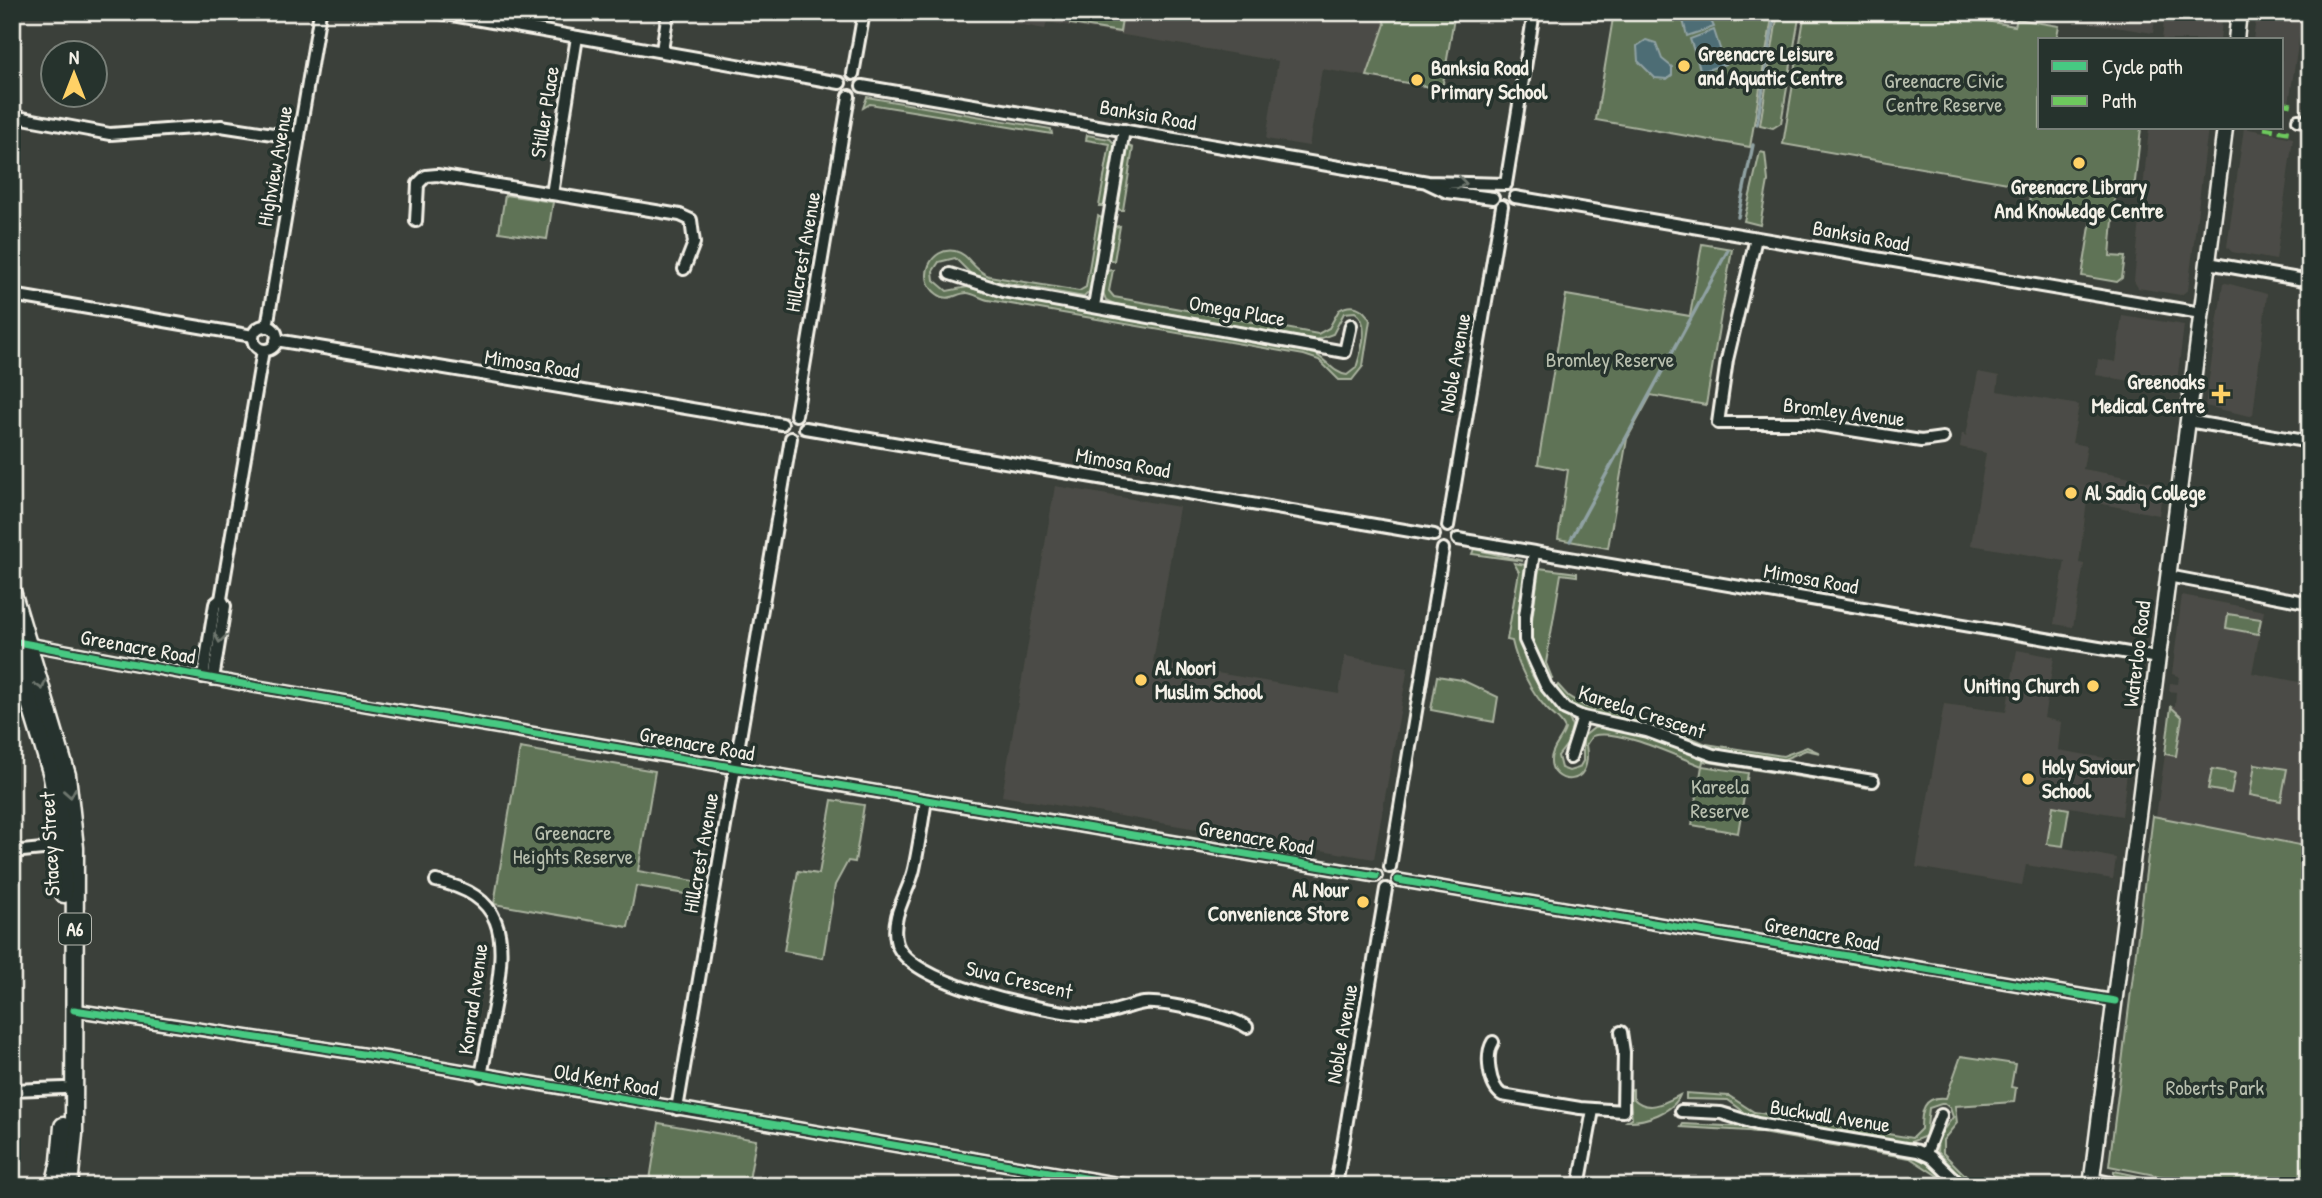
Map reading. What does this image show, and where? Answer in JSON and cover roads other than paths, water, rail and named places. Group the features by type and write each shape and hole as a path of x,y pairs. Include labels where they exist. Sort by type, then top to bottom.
{"highway":[{"name":"Stacey Street","path":"12,591 18,643 51,772 63,847 63,1140 54,1186"},
{"name":"Stacey Street","path":"18,643 72,804 74,1134 69,1186"}],"main road":[{"path":"2236,38 2239,12"},
{"name":"Waterloo Road","path":"2091,1183 2225,130"}],"street":[{"name":"Highview Avenue","path":"267,327 320,12"},
{"path":"435,12 840,83"},
{"path":"662,50 668,12"},
{"path":"853,74 863,12"},
{"path":"1497,202 1511,204 1515,197 1514,190 1501,185 1534,12"},
{"name":"Stiller Place","path":"552,194 577,37"},
{"path":"853,74 859,77 862,86 859,93 849,96 841,90 840,83 846,75 853,74"},
{"name":"Banksia Road","path":"862,86 1428,182 1501,185"},
{"name":"Hillcrest Avenue","path":"796,415 849,96"},
{"path":"12,116 110,134 222,126 299,138"},
{"path":"1094,306 1124,130"},
{"path":"416,220 416,192 425,172 694,217 694,243 684,270"},
{"name":"Banksia Road","path":"1428,182 1447,192 1497,202"},
{"name":"Noble Avenue","path":"1448,526 1501,185"},
{"name":"Banksia Road","path":"1515,197 2201,313"},
{"name":"Bromley Avenue","path":"1756,238 1727,360 1718,423 1806,423 1921,442 1943,438"},
{"path":"2208,263 2310,281"},
{"name":"Omega Place","path":"950,274 991,289 1346,352 1351,325"},
{"path":"12,295 253,336"},
{"path":"267,327 274,332 276,341 272,348 263,350 255,345 253,336 260,328 267,327"},
{"name":"Mimosa Road","path":"276,341 782,424"},
{"path":"208,678 225,606 221,599 263,350"},
{"path":"796,415 804,421 805,428 799,437 791,438 783,431 782,424 789,416 796,415"},
{"path":"2188,421 2310,442"},
{"name":"Mimosa Road","path":"805,428 1434,535"},
{"name":"Hillcrest Avenue","path":"677,1110 791,438"},
{"path":"1448,526 1454,529 1458,539 1454,546 1443,549 1435,542 1434,535 1438,528 1448,526"},
{"name":"Mimosa Road","path":"1458,539 2158,658"},
{"path":"1390,867 1443,549"},
{"name":"Kareela Crescent","path":"1534,552 1525,616 1527,648 1549,692 1566,709 1583,717 1637,728 1713,755 1873,781"},
{"path":"2168,576 2310,603"},
{"name":"Greenacre Road","path":"18,643 208,678 1376,876"},
{"path":"1570,758 1583,717"},
{"name":"Suva Crescent","path":"926,800 914,871 902,897 895,932 898,947 906,958 970,992 1030,1005 1089,1015 1149,1003 1227,1017 1247,1027"},
{"path":"12,852 63,847"},
{"path":"1382,867 1390,867 1398,873 1398,880 1395,886 1386,889 1377,883 1376,876 1382,867"},
{"name":"Greenacre Road","path":"1398,880 2115,1001"},
{"name":"Konrad Avenue","path":"436,881 465,889 478,897 493,914 500,931 502,957 481,1076"},
{"name":"Noble Avenue","path":"1336,1186 1386,889"},
{"name":"Old Kent Road","path":"74,1010 193,1026 1106,1184 1131,1186"},
{"path":"1493,1042 1489,1058 1494,1084 1499,1093 1511,1098 1593,1110 1623,1111 1624,1052 1621,1032"},
{"path":"12,1090 64,1088"},
{"path":"1579,1186 1593,1110"},
{"name":"Buckwall Avenue","path":"1681,1111 1721,1113 1749,1122 1926,1153"},
{"path":"1941,1115 1926,1153 1961,1186"},
{"path":"2091,1183 2126,1186"}],"water":[{"path":"1681,12 1707,12 1714,27 1687,36"},
{"path":"1714,30 1725,64 1701,72 1690,39"},
{"path":"1646,40 1656,43 1662,59 1672,67 1672,75 1667,79 1655,78 1638,61 1637,46"}],"waterway":[{"path":"1757,124 1775,12"},
{"path":"1738,217 1753,145"},
{"path":"1570,541 1728,250"}],"place":[{"name":"Greenacre Leisure and Aquatic Centre","path":"1684,66"},
{"name":"Banksia Road Primary School","path":"1417,80"},
{"name":"Greenacre Library And Knowledge Centre","path":"2079,163"},
{"name":"Greenoaks Medical Centre","path":"2221,394"},
{"name":"Al Sadiq College","path":"2071,493"},
{"name":"Al Noori Muslim School","path":"1141,680"},
{"name":"Uniting Church","path":"2093,686"},
{"name":"Holy Saviour School","path":"2028,779"},
{"name":"Al Nour Convenience Store","path":"1363,902"}],"park label":[{"name":"Greenacre Civic Centre Reserve","path":"1944,93"},
{"name":"Bromley Reserve","path":"1610,360"},
{"name":"Kareela Reserve","path":"1720,799"},
{"name":"Greenacre Heights Reserve","path":"573,845"},
{"name":"Roberts Park","path":"2215,1088"}]}
